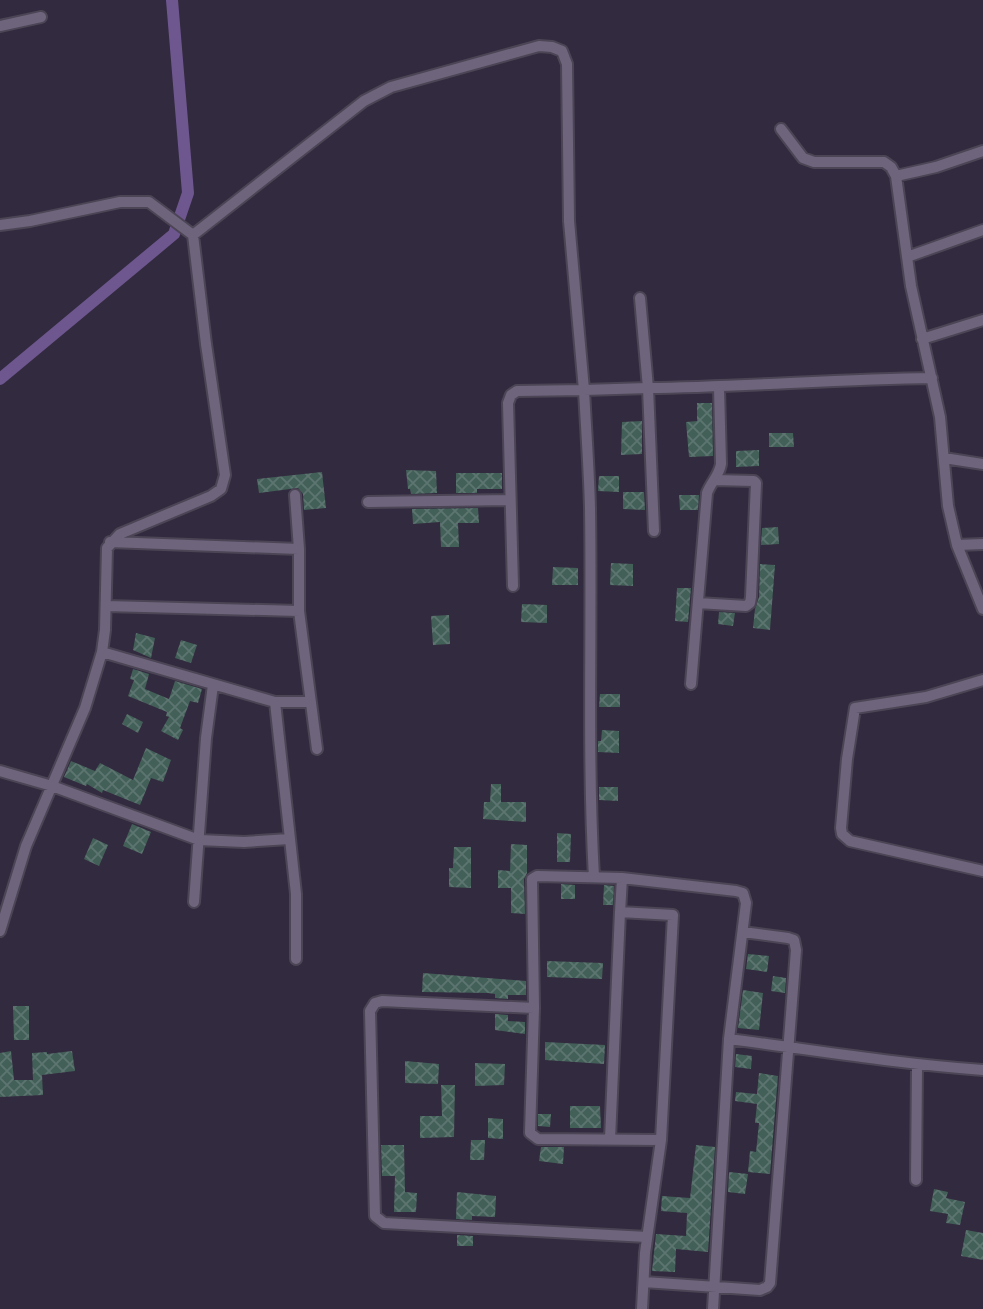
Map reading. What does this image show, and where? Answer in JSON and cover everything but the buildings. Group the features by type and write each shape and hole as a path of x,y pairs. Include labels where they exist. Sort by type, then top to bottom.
{"street":[{"path":"0,26 41,17"},
{"path":"190,232 355,108 391,87 539,46 562,51 567,64 569,221 584,390 590,507 590,800 594,877"},
{"path":"781,129 803,158 814,162 884,162 896,176 907,257 932,378 948,506 957,545 983,609"},
{"path":"896,176 936,167 983,151"},
{"path":"0,225 120,202 149,202 190,232 225,475 221,489 211,496 120,534 110,542 105,553 106,606 102,652 85,708 26,846 0,931"},
{"path":"907,257 983,230"},
{"path":"640,298 648,388 654,531"},
{"path":"922,339 983,320"},
{"path":"513,586 508,403 511,395 526,390 719,388 823,380 932,378"},
{"path":"691,684 708,493 710,485 719,475 721,464 719,388"},
{"path":"944,458 983,464"},
{"path":"698,603 746,606 751,597 757,483 715,480"},
{"path":"295,495 299,549 299,611 317,749"},
{"path":"368,502 510,500"},
{"path":"110,542 299,549"},
{"path":"957,545 983,544"},
{"path":"106,606 299,611"},
{"path":"102,652 275,702 310,702"},
{"path":"983,680 926,697 855,708 841,828 842,834 850,841 983,871"},
{"path":"194,902 206,738 213,685"},
{"path":"275,702 296,894 296,959"},
{"path":"0,771 52,786 199,840 244,842 289,839"},
{"path":"661,1140 538,1139 530,1133 534,1008 532,879 537,876 622,878 743,893 746,903 729,1039 713,1309"},
{"path":"610,1139 622,878"},
{"path":"620,912 673,915 661,1140 647,1237 642,1309"},
{"path":"644,1282 760,1290 770,1283 796,944 788,938 743,932"},
{"path":"534,1008 382,1002 372,1007 374,1216 384,1223 647,1237"},
{"path":"729,1039 917,1066 983,1070"},
{"path":"916,1180 917,1066"}],"waterway":[{"path":"0,379 174,234 188,193 172,0"}]}
